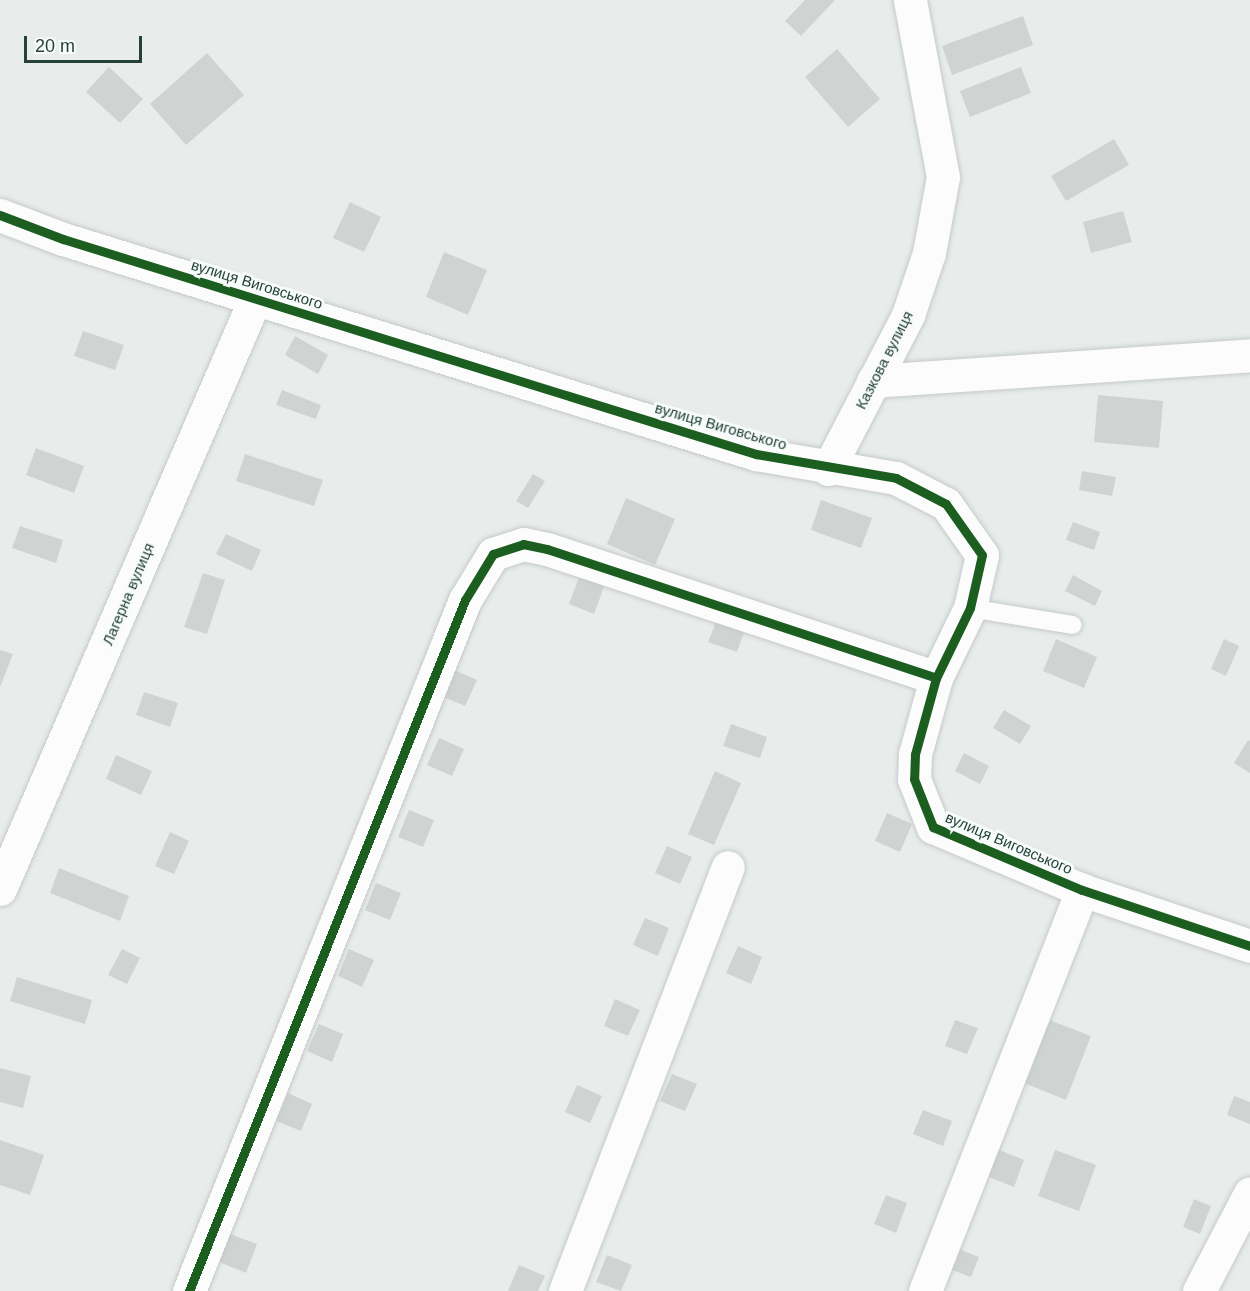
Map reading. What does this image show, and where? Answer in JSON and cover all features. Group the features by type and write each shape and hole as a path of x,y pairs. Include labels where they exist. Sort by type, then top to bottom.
{"street":[{"name":"Казкова вулиця","path":"828,469 908,315 929,253 943,177 910,0"},
{"name":"вулиця Виговського","path":"0,215 255,299 756,454 828,469 896,478 946,504 982,555 970,608 936,678 915,754 914,779 933,827 1082,890 1250,946"},
{"name":"Лагерна вулиця","path":"0,889 255,299"},
{"path":"873,381 1250,355"},
{"path":"189,1291 465,600 493,554 523,544 547,549 936,678"},
{"path":"565,1291 728,867"},
{"path":"925,1291 1082,890"},
{"path":"1199,1291 1250,1193"}],"lane":[{"path":"970,608 1073,625"}],"building":[{"path":"805,0 835,0 801,36 785,21"},
{"path":"1023,16 1033,45 952,75 942,46"},
{"path":"837,49 880,99 848,127 805,77"},
{"path":"207,53 244,95 186,145 150,104"},
{"path":"109,67 143,99 120,123 86,92"},
{"path":"1021,67 1031,93 970,117 960,91"},
{"path":"1114,139 1129,165 1066,201 1051,176"},
{"path":"350,202 381,217 364,252 333,238"},
{"path":"1123,211 1132,242 1091,253 1083,222"},
{"path":"444,252 487,270 468,315 426,297"},
{"path":"83,331 124,345 115,370 74,356"},
{"path":"295,336 328,355 318,374 285,355"},
{"path":"282,390 321,405 316,419 276,405"},
{"path":"1098,395 1163,401 1159,448 1094,442"},
{"path":"36,448 84,466 74,493 26,475"},
{"path":"245,454 323,480 314,506 236,481"},
{"path":"1082,471 1116,477 1112,496 1079,490"},
{"path":"533,474 545,481 528,508 516,501"},
{"path":"626,498 675,519 655,565 607,544"},
{"path":"821,500 872,518 861,548 811,530"},
{"path":"1073,522 1100,532 1094,550 1066,540"},
{"path":"20,526 63,540 56,563 12,548"},
{"path":"226,534 261,550 252,571 216,554"},
{"path":"584,564 609,573 594,614 569,604"},
{"path":"203,573 225,580 207,634 184,627"},
{"path":"1073,575 1102,591 1095,606 1065,591"},
{"path":"716,622 744,632 737,652 708,642"},
{"path":"1056,639 1097,657 1084,688 1043,671"},
{"path":"1224,639 1239,646 1226,676 1211,669"},
{"path":"0,650 13,654 0,687"},
{"path":"452,669 477,680 465,706 441,696"},
{"path":"144,692 178,703 170,727 136,715"},
{"path":"1004,710 1031,726 1020,744 993,728"},
{"path":"731,724 767,737 760,758 723,746"},
{"path":"439,738 464,749 452,776 427,765"},
{"path":"1248,740 1250,741 1250,773 1234,763"},
{"path":"964,753 989,766 980,784 955,771"},
{"path":"116,755 152,771 141,795 106,779"},
{"path":"715,771 741,783 714,845 688,834"},
{"path":"409,810 434,820 423,847 398,837"},
{"path":"887,813 912,824 900,852 875,841"},
{"path":"170,832 189,841 174,874 155,866"},
{"path":"667,846 692,857 680,884 655,873"},
{"path":"59,868 129,896 120,921 50,893"},
{"path":"376,883 401,893 390,920 365,910"},
{"path":"645,918 669,928 658,956 633,945"},
{"path":"738,946 762,957 751,984 726,973"},
{"path":"122,949 140,958 127,984 108,975"},
{"path":"349,949 374,960 362,987 338,976"},
{"path":"17,977 92,1000 85,1024 10,1001"},
{"path":"615,999 640,1010 628,1036 604,1026"},
{"path":"1039,1016 1091,1036 1066,1100 1014,1079"},
{"path":"955,1020 978,1028 967,1054 945,1046"},
{"path":"319,1024 343,1034 332,1062 307,1051"},
{"path":"0,1068 31,1076 23,1108 0,1102"},
{"path":"672,1074 697,1084 685,1111 660,1101"},
{"path":"577,1085 602,1096 590,1123 565,1112"},
{"path":"288,1093 312,1104 301,1131 276,1121"},
{"path":"1234,1096 1250,1102 1250,1124 1227,1115"},
{"path":"923,1110 952,1121 943,1146 913,1134"},
{"path":"0,1140 44,1155 30,1195 0,1185"},
{"path":"989,1146 1024,1160 1014,1187 979,1173"},
{"path":"1055,1150 1096,1165 1079,1211 1038,1196"},
{"path":"886,1195 907,1203 896,1233 874,1224"},
{"path":"1194,1199 1211,1206 1200,1234 1183,1227"},
{"path":"230,1234 257,1244 246,1273 219,1262"},
{"path":"951,1246 979,1257 971,1277 944,1267"},
{"path":"607,1255 632,1265 621,1291 596,1282"},
{"path":"519,1265 545,1276 538,1291 508,1291"}],"cycle path":[{"path":"0,215 63,239 756,454 896,478 946,504 982,555 970,608 936,678 915,754 914,779 933,827 1082,890 1250,946"},
{"path":"189,1291 465,600 493,554 523,544 547,549 936,678"}]}
